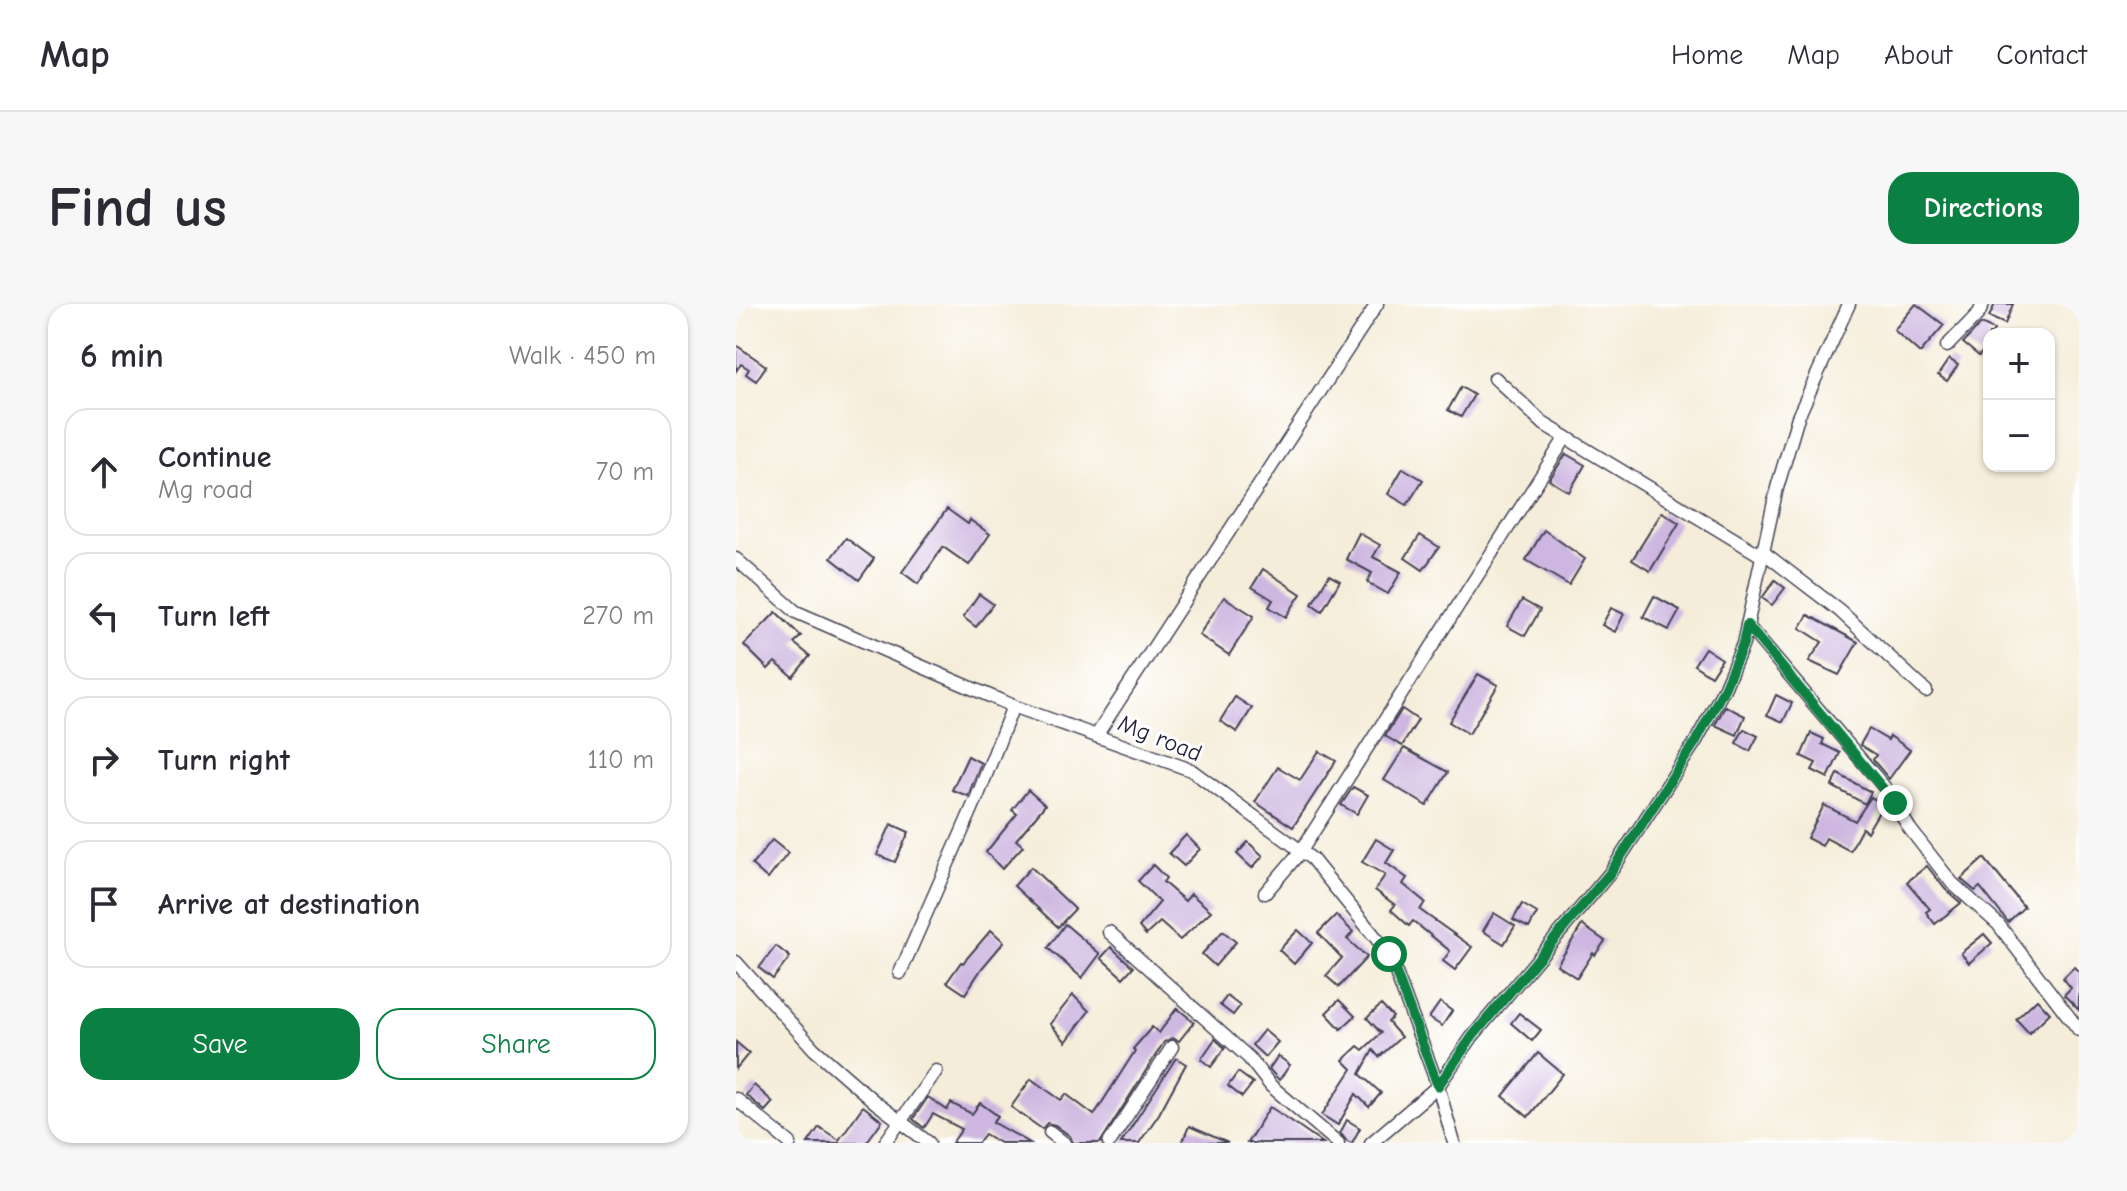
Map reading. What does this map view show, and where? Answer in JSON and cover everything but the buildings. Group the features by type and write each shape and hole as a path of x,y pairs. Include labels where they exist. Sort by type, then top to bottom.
{"street":[{"path":"1096,736 1377,304"},
{"path":"1371,1143 1438,1086 1472,1037 1610,873 1696,741 1724,689 1743,644 1777,488 1798,417 1849,304"},
{"path":"1947,346 1979,313 1983,304"},
{"path":"1495,378 1544,424 1762,554 1840,611 1926,691"},
{"path":"1265,893 1301,851 1566,437"},
{"name":"Mg road","path":"736,559 796,612 1013,706 1191,770 1312,859 1389,954 1438,1086 1454,1143"},
{"path":"1747,625 1885,788 1910,829 1952,883 1998,924 2079,1030"},
{"path":"900,973 978,795 1013,706"},
{"path":"1109,932 1249,1058 1271,1086 1338,1143"},
{"path":"736,962 814,1049 929,1143"},
{"path":"1109,1143 1172,1047"},
{"path":"885,1143 936,1071"},
{"path":"736,1099 790,1143"},
{"path":"1050,1132 1064,1143"}],"route":[{"path":"1389,954 1438,1086 1472,1037 1610,873 1696,741 1724,689 1743,644 1747,625 1895,803"}]}
